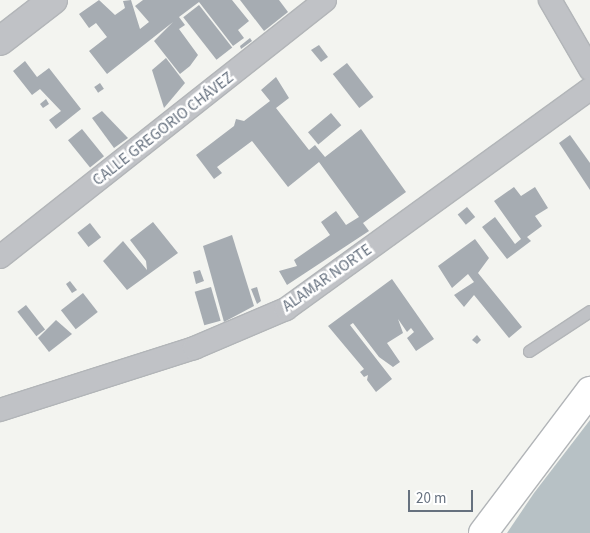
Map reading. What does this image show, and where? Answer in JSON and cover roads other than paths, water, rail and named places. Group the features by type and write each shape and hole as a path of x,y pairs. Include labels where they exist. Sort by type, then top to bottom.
{"highway":[{"path":"483,533 590,391"}],"street":[{"path":"0,41 53,0"},
{"name":"CALLE GREGORIO CHÁVEZ","path":"0,257 325,0"},
{"path":"550,0 590,69"},
{"name":"ALAMAR NORTE","path":"0,410 194,348 286,309 590,89"}],"lane":[{"path":"529,351 590,311"}]}
